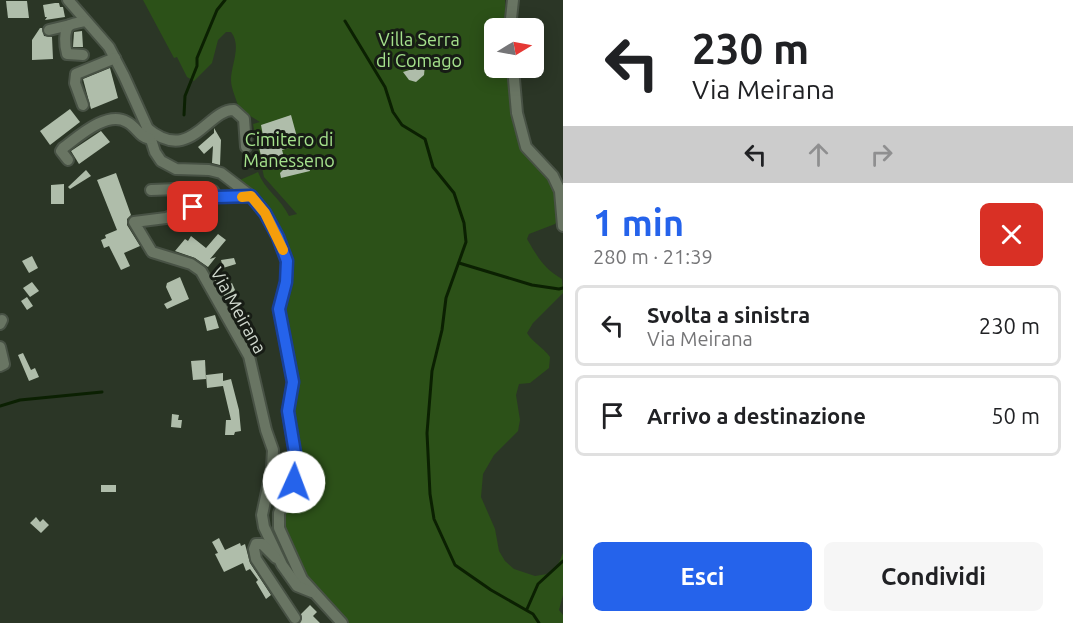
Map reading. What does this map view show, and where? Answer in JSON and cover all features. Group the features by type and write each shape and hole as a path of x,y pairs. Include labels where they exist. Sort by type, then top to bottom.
{"street":[{"path":"68,0 109,47 147,127 160,161 184,170 215,170 251,196 265,213 278,237 287,261 286,282 279,309 293,382 288,411 296,459 294,482 279,513 279,528 302,579 342,623"},
{"path":"511,18 513,0"},
{"path":"49,30 85,21"},
{"path":"70,25 67,30 66,51 69,55 83,55"},
{"path":"83,105 75,83 76,74 115,58"},
{"path":"514,78 518,113 526,147 553,176 560,190 563,226"},
{"path":"147,127 160,137 178,140 201,131 225,111 234,110 244,119 246,147"},
{"path":"68,160 61,151 63,148 99,122 121,119 128,122 141,136 150,139"},
{"path":"151,190 206,188 213,191 217,197"},
{"name":"Via Meirana","path":"251,196 209,198 166,218 134,222 152,252 191,264 201,271 249,356 266,430 273,450 272,468 262,515 264,527 282,565"},
{"path":"0,347 4,364 0,366"},
{"name":"Via Meirana","path":"295,618 256,559 254,549 256,544 262,544 282,565 297,586 314,593"}],"green space":[{"path":"143,0 505,0 506,18 484,18 484,78 510,78 519,138 555,186 559,219 555,224 529,234 527,239 546,266 562,279 563,293 533,323 527,333 550,357 549,368 530,383 519,384 516,395 520,420 518,431 494,455 483,474 481,497 495,529 499,551 514,569 535,576 547,574 557,567 563,553 563,595 559,610 563,615 563,623 349,623 302,570 283,530 282,518 297,489 300,472 300,449 293,420 295,391 279,320 291,269 258,197 240,180 258,172 264,184 282,204 289,216 297,214 264,177 253,124 260,122 239,109 231,83 236,43 231,32 226,32 218,40 212,63 194,81 187,77 177,57 174,58"}],"building":[{"path":"6,1 27,1 29,18 8,18"},
{"path":"55,3 63,7 65,17 45,20 47,17 45,17 43,5"},
{"path":"40,28 44,36 52,37 53,59 32,60 32,40"},
{"path":"82,31 83,47 73,47 74,32"},
{"path":"425,65 424,75 416,82 409,80 403,72"},
{"path":"110,68 118,98 91,109 83,79"},
{"path":"70,109 80,122 50,145 40,131"},
{"path":"291,115 297,137 286,140 288,148 282,150 286,164 264,169 258,143 264,141 261,125"},
{"path":"214,128 221,140 220,165 212,163 213,146 204,154 198,147 214,133"},
{"path":"101,131 110,142 79,164 71,151"},
{"path":"307,160 310,171 281,178 280,173 288,165"},
{"path":"86,170 91,176 70,189 68,187"},
{"path":"116,173 131,215 127,219 127,225 140,246 124,253 130,266 121,270 109,246 104,248 101,240 106,238 105,235 117,230 97,180"},
{"path":"64,184 64,204 51,204 51,185"},
{"path":"218,234 226,240 210,259 216,257 208,267 195,258 175,251 185,239 188,241 191,236 206,248"},
{"path":"32,256 38,268 29,273 22,261"},
{"path":"234,258 236,264 223,268 221,260"},
{"path":"221,274 227,286 232,283 235,290 236,296 227,301 213,278"},
{"path":"180,277 189,299 167,309 164,304 172,300 166,287 167,283"},
{"path":"32,282 39,291 30,297 23,288"},
{"path":"27,297 33,306 27,310 21,301"},
{"path":"215,315 219,328 207,331 204,318"},
{"path":"23,353 31,370 35,368 39,377 29,381 18,355"},
{"path":"205,360 206,379 193,380 191,361"},
{"path":"223,373 223,381 231,379 239,410 241,431 235,432 234,435 225,435 226,420 231,420 223,386 207,388 206,375"},
{"path":"172,414 179,415 178,420 182,420 181,428 171,427"},
{"path":"101,485 116,485 116,492 101,492"},
{"path":"36,517 40,522 43,519 49,525 41,533 30,523"},
{"path":"219,538 225,550 240,543 241,546 245,544 250,563 271,595 266,599 256,582 258,580 250,569 246,571 243,563 224,572 212,542"},
{"path":"310,605 317,612 313,616 320,623 300,623 301,614"}],"waterway":[{"path":"184,115 185,96 197,66 197,58 217,10 225,0"},
{"path":"345,21 385,87 393,112 402,125 425,139 433,167 454,193 464,223 466,242 446,298 442,330 432,371 427,433 430,494 434,519 455,565 491,590 533,614 539,623"},
{"path":"459,263 532,285 563,288"},
{"path":"0,406 20,400 102,392"},
{"path":"527,609 538,584 563,561"}],"slow traffic":[{"path":"242,197 251,196 265,213 283,250"}],"route":[{"path":"193,207 209,198 251,196 265,213 278,237 287,261 286,282 279,309 293,382 288,411 296,459 294,482"}],"park label":[{"name":"Villa Serra di Comago","path":"419,49"},
{"name":"Cimitero di Manesseno","path":"289,149"}]}
